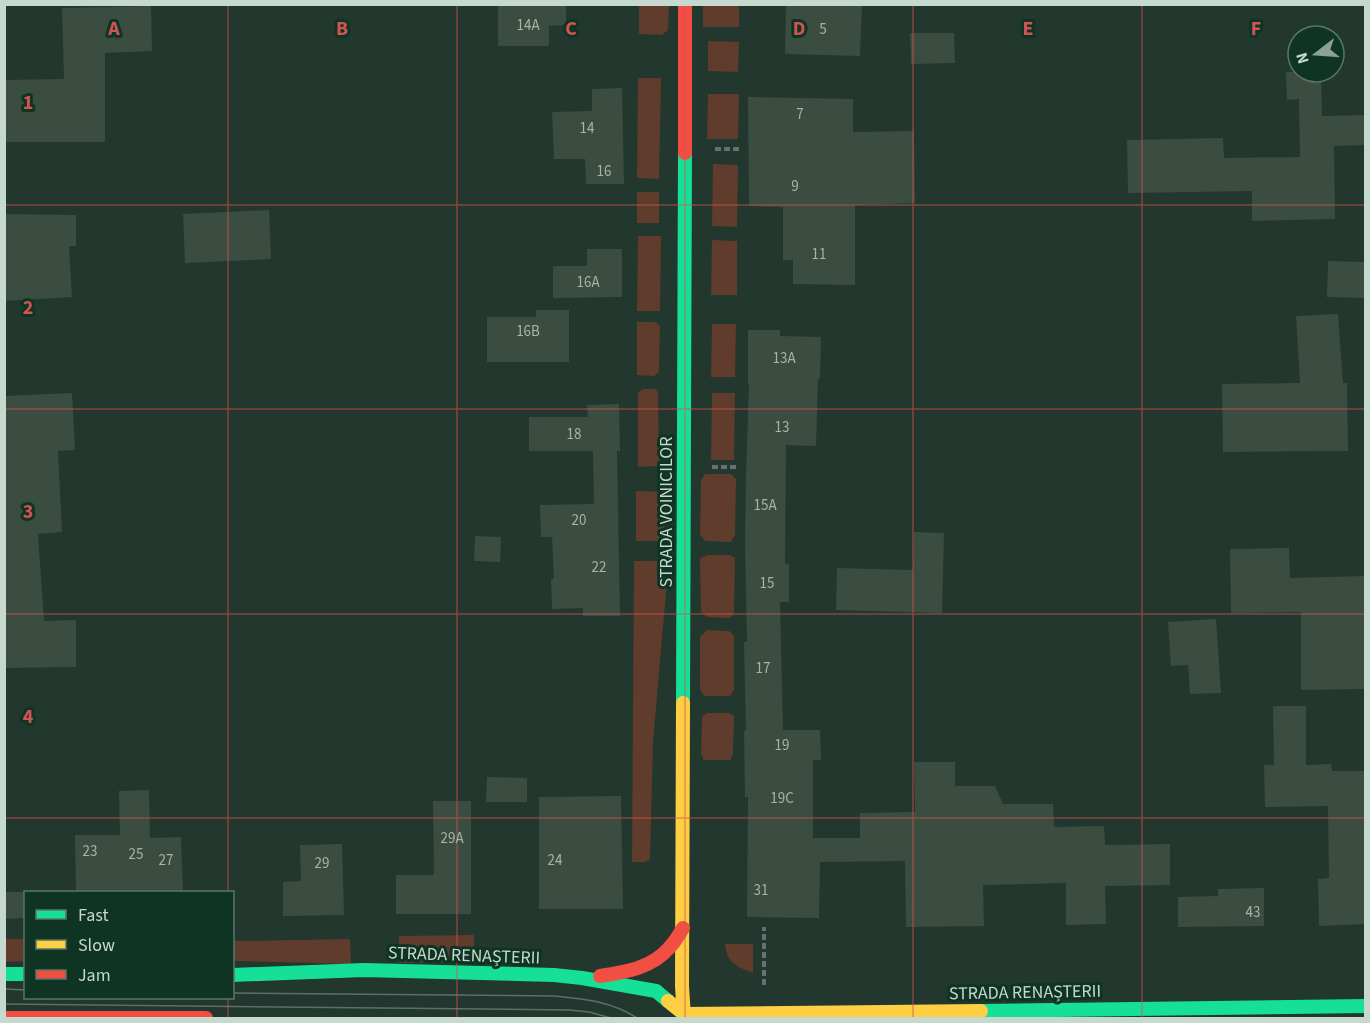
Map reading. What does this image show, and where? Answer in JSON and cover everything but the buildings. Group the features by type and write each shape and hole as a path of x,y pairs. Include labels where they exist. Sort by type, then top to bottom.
{"street":[{"name":"STRADA VOINICILOR","path":"683,1017 685,4"},
{"path":"582,978 616,973 651,963 668,950 683,928"},
{"name":"STRADA RENAȘTERII","path":"234,975 364,970 554,975 656,991 683,1017 763,1013 1365,1005"},
{"path":"4,974 24,974"},
{"path":"4,1018 207,1018"}],"path":[{"path":"706,150 742,149"},
{"path":"704,466 739,467"},
{"path":"763,1013 764,927"}],"shaded area":[{"path":"639,5 669,5 668,30 662,35 639,34"},
{"path":"703,5 739,5 739,27 703,27"},
{"path":"708,41 739,42 738,72 708,71"},
{"path":"638,78 661,78 659,179 637,178"},
{"path":"708,94 739,94 738,139 707,139"},
{"path":"713,164 738,165 737,227 712,226"},
{"path":"637,192 659,192 659,223 637,223"},
{"path":"638,236 661,236 660,311 637,311"},
{"path":"712,240 737,241 737,295 711,295"},
{"path":"637,322 655,322 660,326 659,372 654,376 637,375"},
{"path":"712,324 736,324 735,377 711,377"},
{"path":"643,389 655,389 658,392 659,466 638,467 638,392"},
{"path":"712,393 735,393 734,460 711,460"},
{"path":"705,474 731,474 736,479 735,535 731,542 705,541 700,534 701,480"},
{"path":"636,491 665,492 664,541 636,541"},
{"path":"708,555 730,555 735,558 734,614 730,618 707,617 701,612 700,558"},
{"path":"634,561 661,561 667,564 668,569 653,742 650,859 645,862 632,862"},
{"path":"707,630 729,631 734,636 734,690 730,696 704,696 700,689 700,637"},
{"path":"707,713 729,713 734,716 733,754 730,760 704,760 701,754 702,717"},
{"path":"474,935 474,962 399,963 399,936"},
{"path":"4,939 24,939 24,961 5,962"},
{"path":"350,939 351,964 234,961 234,941"},
{"path":"725,944 753,944 753,973 730,960"}],"tram line":[{"path":"4,989 24,990"},
{"path":"234,993 555,996 607,1004 637,1018"},
{"path":"4,1004 570,1010 611,1018"}],"traffic: fast":[{"path":"683,703 685,153"},
{"path":"234,975 364,970 554,975 656,991 668,1001"},
{"path":"4,974 24,974"},
{"path":"981,1011 1366,1006"}],"traffic: slow":[{"path":"683,703 682,986 684,1018"},
{"path":"668,1001 684,1014 981,1011"}],"traffic: jam":[{"path":"685,4 685,153"},
{"path":"600,976 628,971 655,960 671,946 683,928"},
{"path":"4,1018 206,1018"}]}
